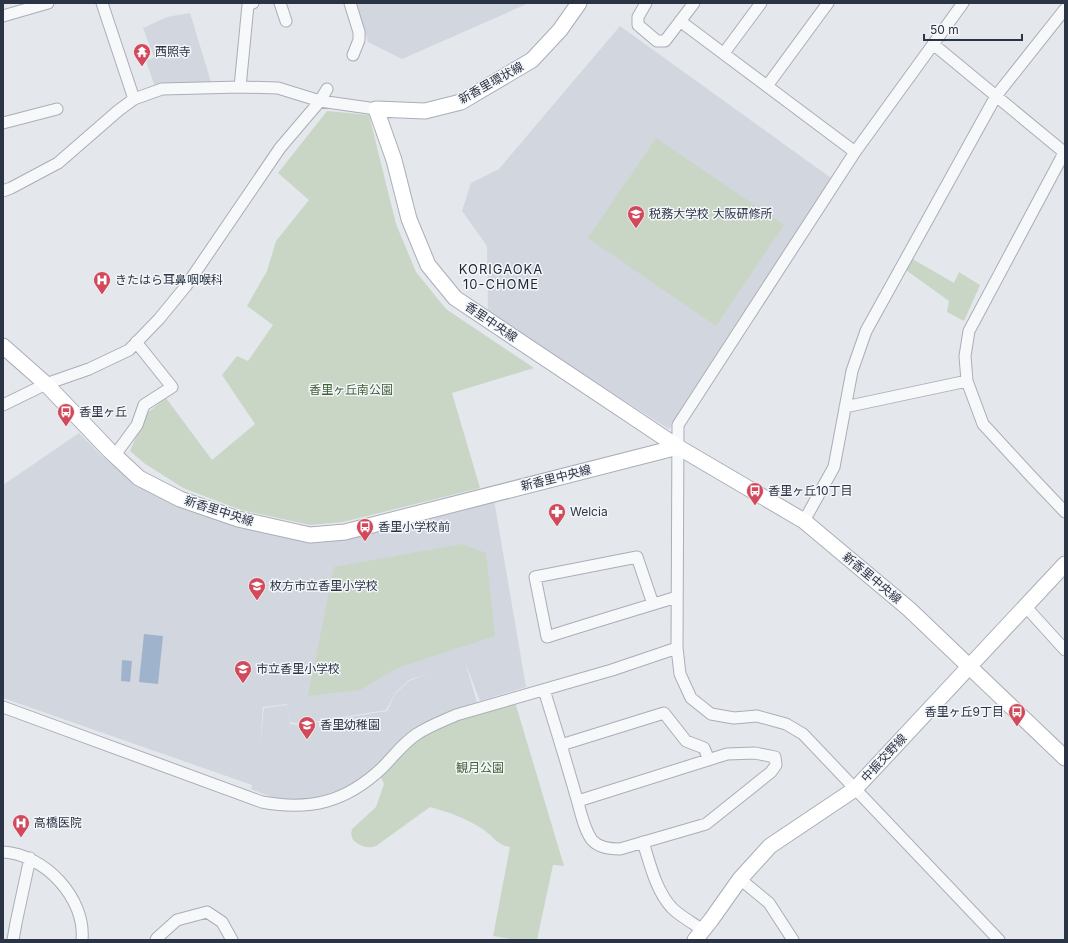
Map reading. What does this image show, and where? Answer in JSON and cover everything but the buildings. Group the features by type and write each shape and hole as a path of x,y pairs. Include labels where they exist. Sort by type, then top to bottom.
{"street":[{"path":"102,3 134,99"},
{"path":"240,87 248,5 253,3"},
{"path":"280,3 286,21"},
{"path":"350,3 359,32 359,40 353,55"},
{"name":"新香里環状線","path":"376,109 425,111 461,102 532,60 560,30 579,3"},
{"path":"646,3 638,17 638,25 657,41 665,41 694,3"},
{"path":"724,54 761,3"},
{"path":"767,86 828,3"},
{"path":"963,3 855,152 678,425 677,648 680,674 691,698 711,714 734,718 757,716 786,724 803,734 999,940"},
{"path":"3,16 42,4"},
{"path":"804,521 834,467 852,371 866,331 996,96 1065,8"},
{"path":"680,21 855,152"},
{"path":"933,44 1065,152 969,330 965,356 967,381 983,424 1065,512"},
{"path":"3,191 58,163 119,110 134,99 162,89 240,87 278,88 320,101 376,109"},
{"path":"3,404 46,384 90,369 129,350 159,319 186,286 280,148 320,101 327,89"},
{"path":"3,123 57,108"},
{"name":"香里中央線","path":"376,109 394,160 409,219 428,265 455,298 678,447"},
{"path":"115,456 137,425 144,405 172,387 136,342"},
{"name":"新香里中央線","path":"3,346 46,384 115,456 139,478 180,499 238,520 310,535 345,532 678,447 804,521 909,609 1065,758"},
{"path":"845,407 967,381"},
{"path":"652,604 638,557 536,578 548,637 677,597"},
{"name":"中振交野線","path":"699,935 740,879 770,846 855,789 1065,564"},
{"path":"1026,607 1065,650"},
{"path":"3,707 262,802 282,805 308,805 335,799 350,792 369,780 416,734 441,721 612,670 677,648"},
{"path":"544,690 588,834 593,841 610,849 620,849 706,824 771,772 776,765 775,757 755,753 727,754 578,801"},
{"path":"561,745 664,713 686,740 704,748 709,760"},
{"path":"643,842 657,883 663,894 673,908 699,935"},
{"path":"3,852 30,858 59,879 78,909 82,940"},
{"path":"13,940 30,858"},
{"path":"740,879 769,903 793,940"},
{"path":"156,940 177,920 207,912 222,922 232,940"}],"shaded area":[{"path":"356,3 529,3 402,59 368,42"},
{"path":"190,13 211,82 165,83 155,87 146,61 154,57 143,28 167,17"},
{"name":"税務大学校 大阪研修所","path":"620,26 831,178 669,429 488,314 487,246 462,211 471,183 499,169"},
{"name":"枚方市立香里小学校","path":"79,433 103,457 134,483 310,541 494,500 526,687 480,701 465,662 477,702 449,711 413,730 367,774 345,788 308,800 277,799 251,789 252,785 3,698 3,485","holes":["432,672 409,681 395,694 387,711 299,725 290,724 287,705 264,708 260,748 263,707 287,704 290,722 300,724 386,710 395,693 409,680"]}],"green space":[{"name":"香里ヶ丘南公園","path":"327,111 369,115 396,224 416,272 446,309 534,368 452,393 480,488 343,522 310,525 241,510 183,488 144,463 130,451 146,414 166,398 212,460 255,424 222,375 237,356 248,361 273,325 247,306 267,271 276,241 309,200 278,173"},
{"path":"656,138 784,225 716,326 588,238"},
{"path":"909,257 954,283 959,272 980,285 964,321 947,312 949,301 903,268"},
{"path":"462,544 486,553 495,636 397,668 360,690 308,696 334,567"},
{"name":"観月公園","path":"515,702 564,866 553,865 537,940 516,940 493,936 510,847 499,843 471,822 430,807 376,846 367,847 358,844 353,840 351,834 352,829 376,807 384,784 380,775 418,738 443,725"}],"water":[{"path":"144,634 163,636 158,684 139,682"},
{"path":"122,660 132,661 130,682 121,681"}],"place":[{"name":"西照寺","path":"142,67"},
{"name":"税務大学校 大阪研修所","path":"636,229"},
{"name":"きたはら耳鼻咽喉科","path":"102,295"},
{"name":"香里ヶ丘","path":"66,427"},
{"name":"香里ヶ丘10丁目","path":"755,506"},
{"name":"Welcia","path":"557,527"},
{"name":"香里小学校前","path":"365,542"},
{"name":"枚方市立香里小学校","path":"257,601"},
{"name":"市立香里小学校","path":"243,684"},
{"name":"香里ヶ丘9丁目","path":"1017,727"},
{"name":"香里幼稚園","path":"307,740"},
{"name":"高橋医院","path":"21,838"}],"district":[{"name":"KORIGAOKA 10-CHOME","path":"501,276"}]}
